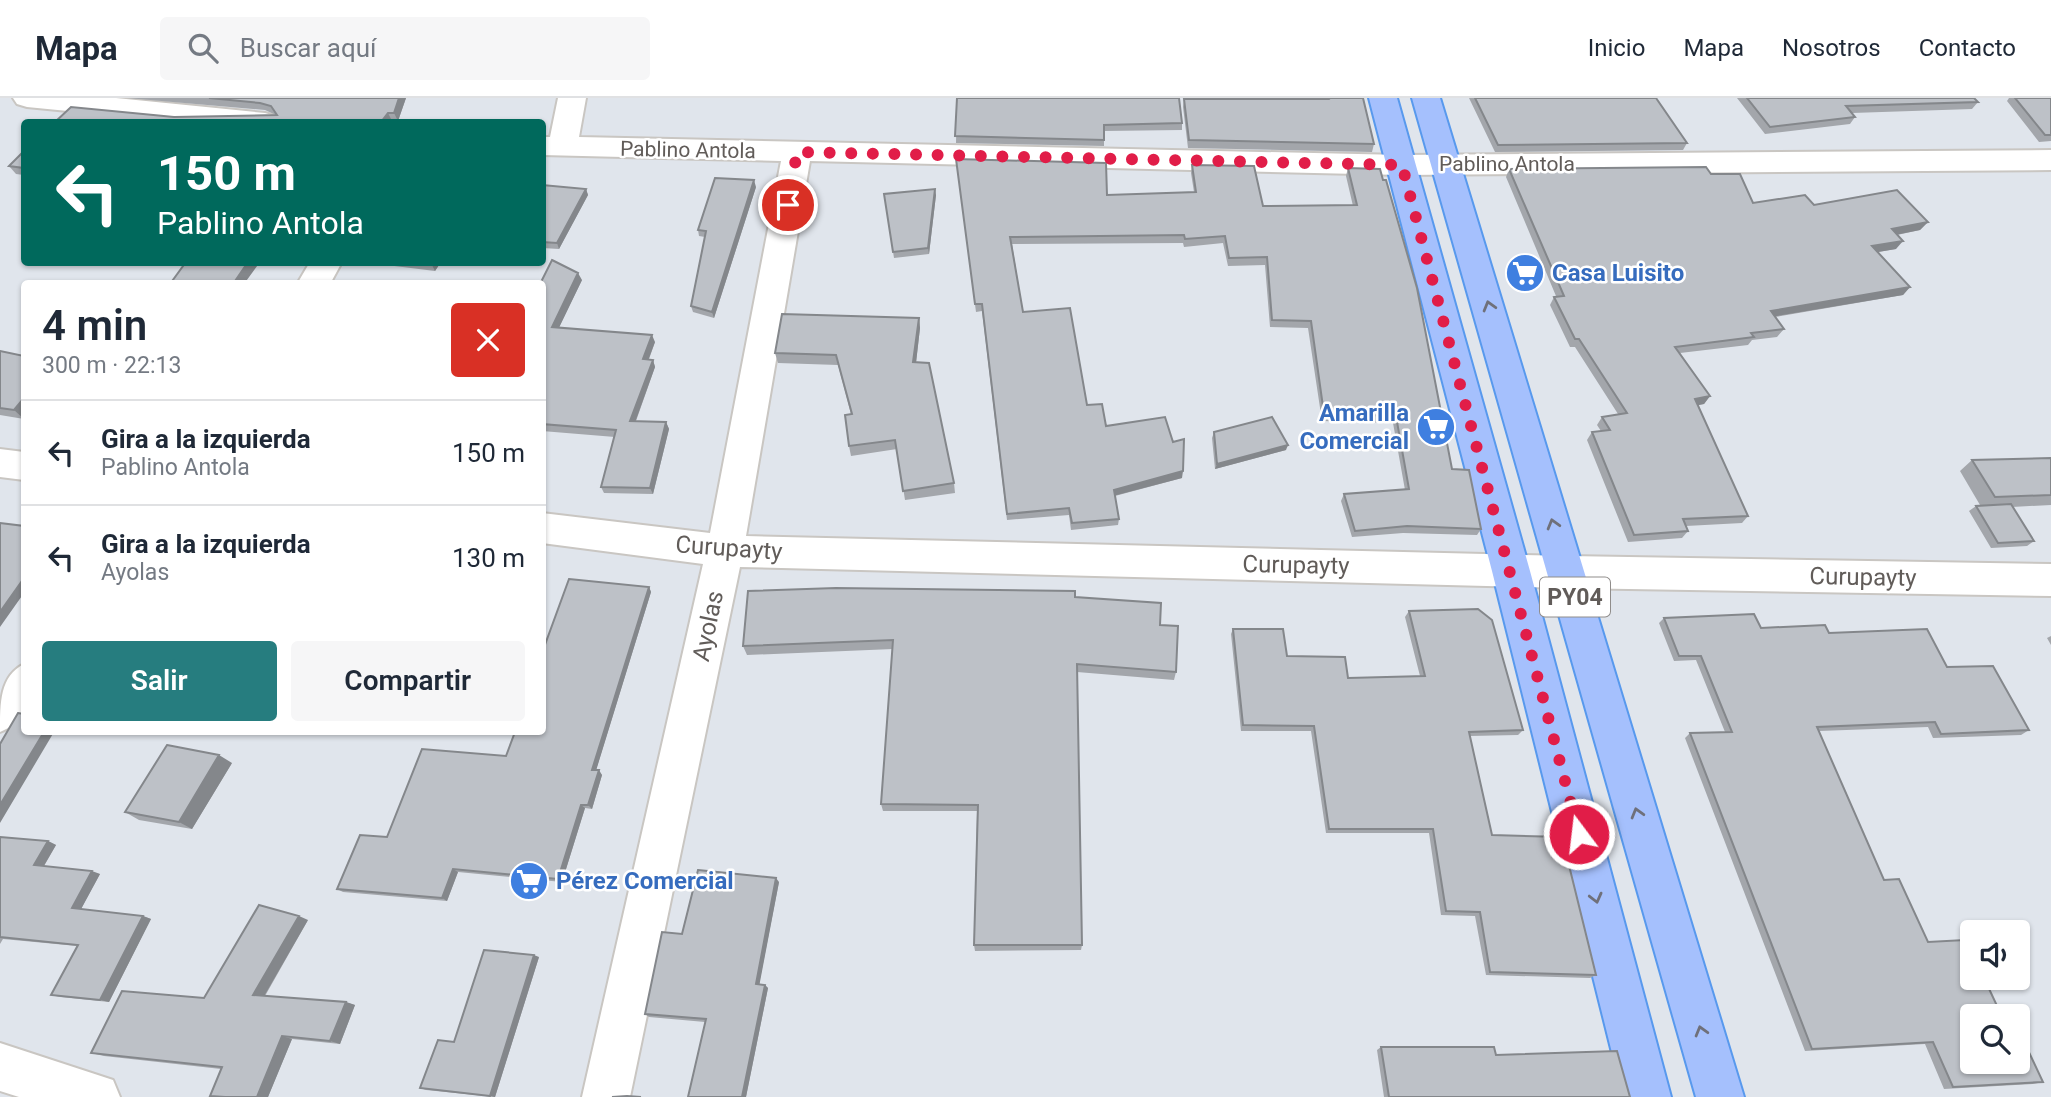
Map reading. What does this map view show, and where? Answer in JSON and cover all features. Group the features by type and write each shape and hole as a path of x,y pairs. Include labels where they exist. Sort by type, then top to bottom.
{"main road":[{"name":"PY04","path":"1383,98 1511,571 1647,1097"},
{"name":"PY04","path":"1426,98 1448,165 1720,1097"}],"street":[{"path":"26,98 235,119"},
{"path":"552,146 572,98"},
{"name":"Pablino Antola","path":"552,146 1402,165 2051,160"},
{"name":"Ayolas","path":"606,1097 725,551 797,152"},
{"path":"0,463 21,466"},
{"name":"Curupayty","path":"546,529 725,551 1511,571 2051,580"},
{"path":"0,713 21,685"},
{"path":"0,1067 96,1097"}],"building":[{"path":"209,98 399,98 394,113 388,113 383,119 58,119 71,107 174,117 277,115 271,106"},
{"path":"957,98 1179,98 1182,123 1104,125 1104,140 955,136"},
{"path":"1363,98 1374,144 1189,140 1184,99"},
{"path":"1475,98 1656,98 1687,143 1498,145"},
{"path":"1747,98 1974,98 1978,102 1846,106 1855,117 1770,127"},
{"path":"2015,98 2051,98 2051,135 2045,135"},
{"path":"21,154 21,168 9,166"},
{"path":"956,159 1106,163 1107,195 1196,192 1192,165 1254,166 1263,206 1357,205 1348,168 1380,169 1383,180 1386,180 1417,288 1452,469 1469,470 1481,529 1407,526 1355,531 1344,494 1409,489 1396,416 1324,414 1311,321 1272,320 1267,257 1229,258 1225,236 1185,239 1184,235 1010,237 1023,312 1070,308 1087,405 1102,404 1106,426 1165,417 1173,442 1184,439 1183,471 1114,490 1119,519 1072,523 1069,508 1007,514 982,304 975,304"},
{"path":"1706,167 1711,174 1740,174 1753,203 1805,195 1814,205 1897,190 1928,222 1892,229 1903,241 1872,246 1910,287 1771,311 1784,329 1751,333 1754,337 1675,347 1710,396 1695,399 1748,516 1683,519 1688,531 1634,535 1592,432 1610,430 1602,417 1627,413 1579,339 1575,339 1554,297 1564,296 1509,169"},
{"path":"715,178 754,180 712,312 691,306 706,231 698,230"},
{"path":"546,185 586,189 557,243 546,242"},
{"path":"935,189 928,248 893,252 884,194"},
{"path":"552,260 578,273 552,327 652,335 643,359 653,360 630,421 666,422 650,488 601,487 616,430 546,424 546,280 542,280"},
{"path":"183,266 245,266 236,280 173,280"},
{"path":"782,314 919,318 913,362 929,363 954,483 903,491 895,440 849,446 845,415 852,414 836,355 775,353"},
{"path":"0,351 21,355 21,402 14,410 0,408"},
{"path":"1272,417 1288,445 1217,464 1214,432"},
{"path":"2051,458 2051,495 1995,497 1972,460"},
{"path":"2011,504 2034,541 1998,543 1976,506"},
{"path":"0,523 21,526 21,582 0,612"},
{"path":"569,579 649,587 592,770 599,770 588,805 581,805 558,879 453,869 442,898 337,889 360,835 387,837 422,749 506,756 514,735 546,735 546,642"},
{"path":"836,588 1075,591 1075,597 1161,603 1160,625 1178,626 1176,672 1077,664 1082,945 974,945 978,805 881,804 893,640 743,646 748,591"},
{"path":"1478,609 1492,620 1523,730 1469,732 1492,835 1562,837 1596,975 1490,972 1480,912 1446,911 1433,829 1329,829 1314,726 1243,725 1233,629 1283,629 1287,656 1345,657 1348,678 1425,676 1409,611"},
{"path":"1754,614 1761,628 1825,625 1829,633 1927,629 1947,667 1993,666 2029,730 1941,734 1935,722 1817,727 1884,880 1899,879 1928,942 1960,940 1960,990 1990,990 1996,1004 1960,1004 1960,1074 2030,1074 2030,1054 2043,1082 1953,1087 1933,1042 1812,1049 1690,733 1732,732 1701,656 1679,656 1664,618"},
{"path":"18,713 21,714 21,735 42,735 0,805 0,744"},
{"path":"167,745 219,755 179,822 125,812"},
{"path":"0,837 48,841 34,865 92,871 72,908 143,916 100,1000 51,995 78,945 0,937"},
{"path":"698,870 776,878 756,984 765,985 742,1097 688,1097 706,1019 645,1014 662,932 682,934"},
{"path":"259,905 299,916 253,995 346,1002 330,1041 282,1036 257,1097 210,1096 222,1067 91,1053 122,991 204,998"},
{"path":"484,950 534,955 490,1096 420,1088 438,1040 454,1042"},
{"path":"1381,1047 1494,1047 1496,1055 1617,1051 1630,1097 1389,1097"}],"place":[{"name":"Casa Luisito","path":"1525,273"},
{"name":"Amarilla Comercial","path":"1436,427"},
{"name":"Pérez Comercial","path":"529,881"}],"route":[{"path":"788,205 797,152 1402,165 1579,834"}]}
